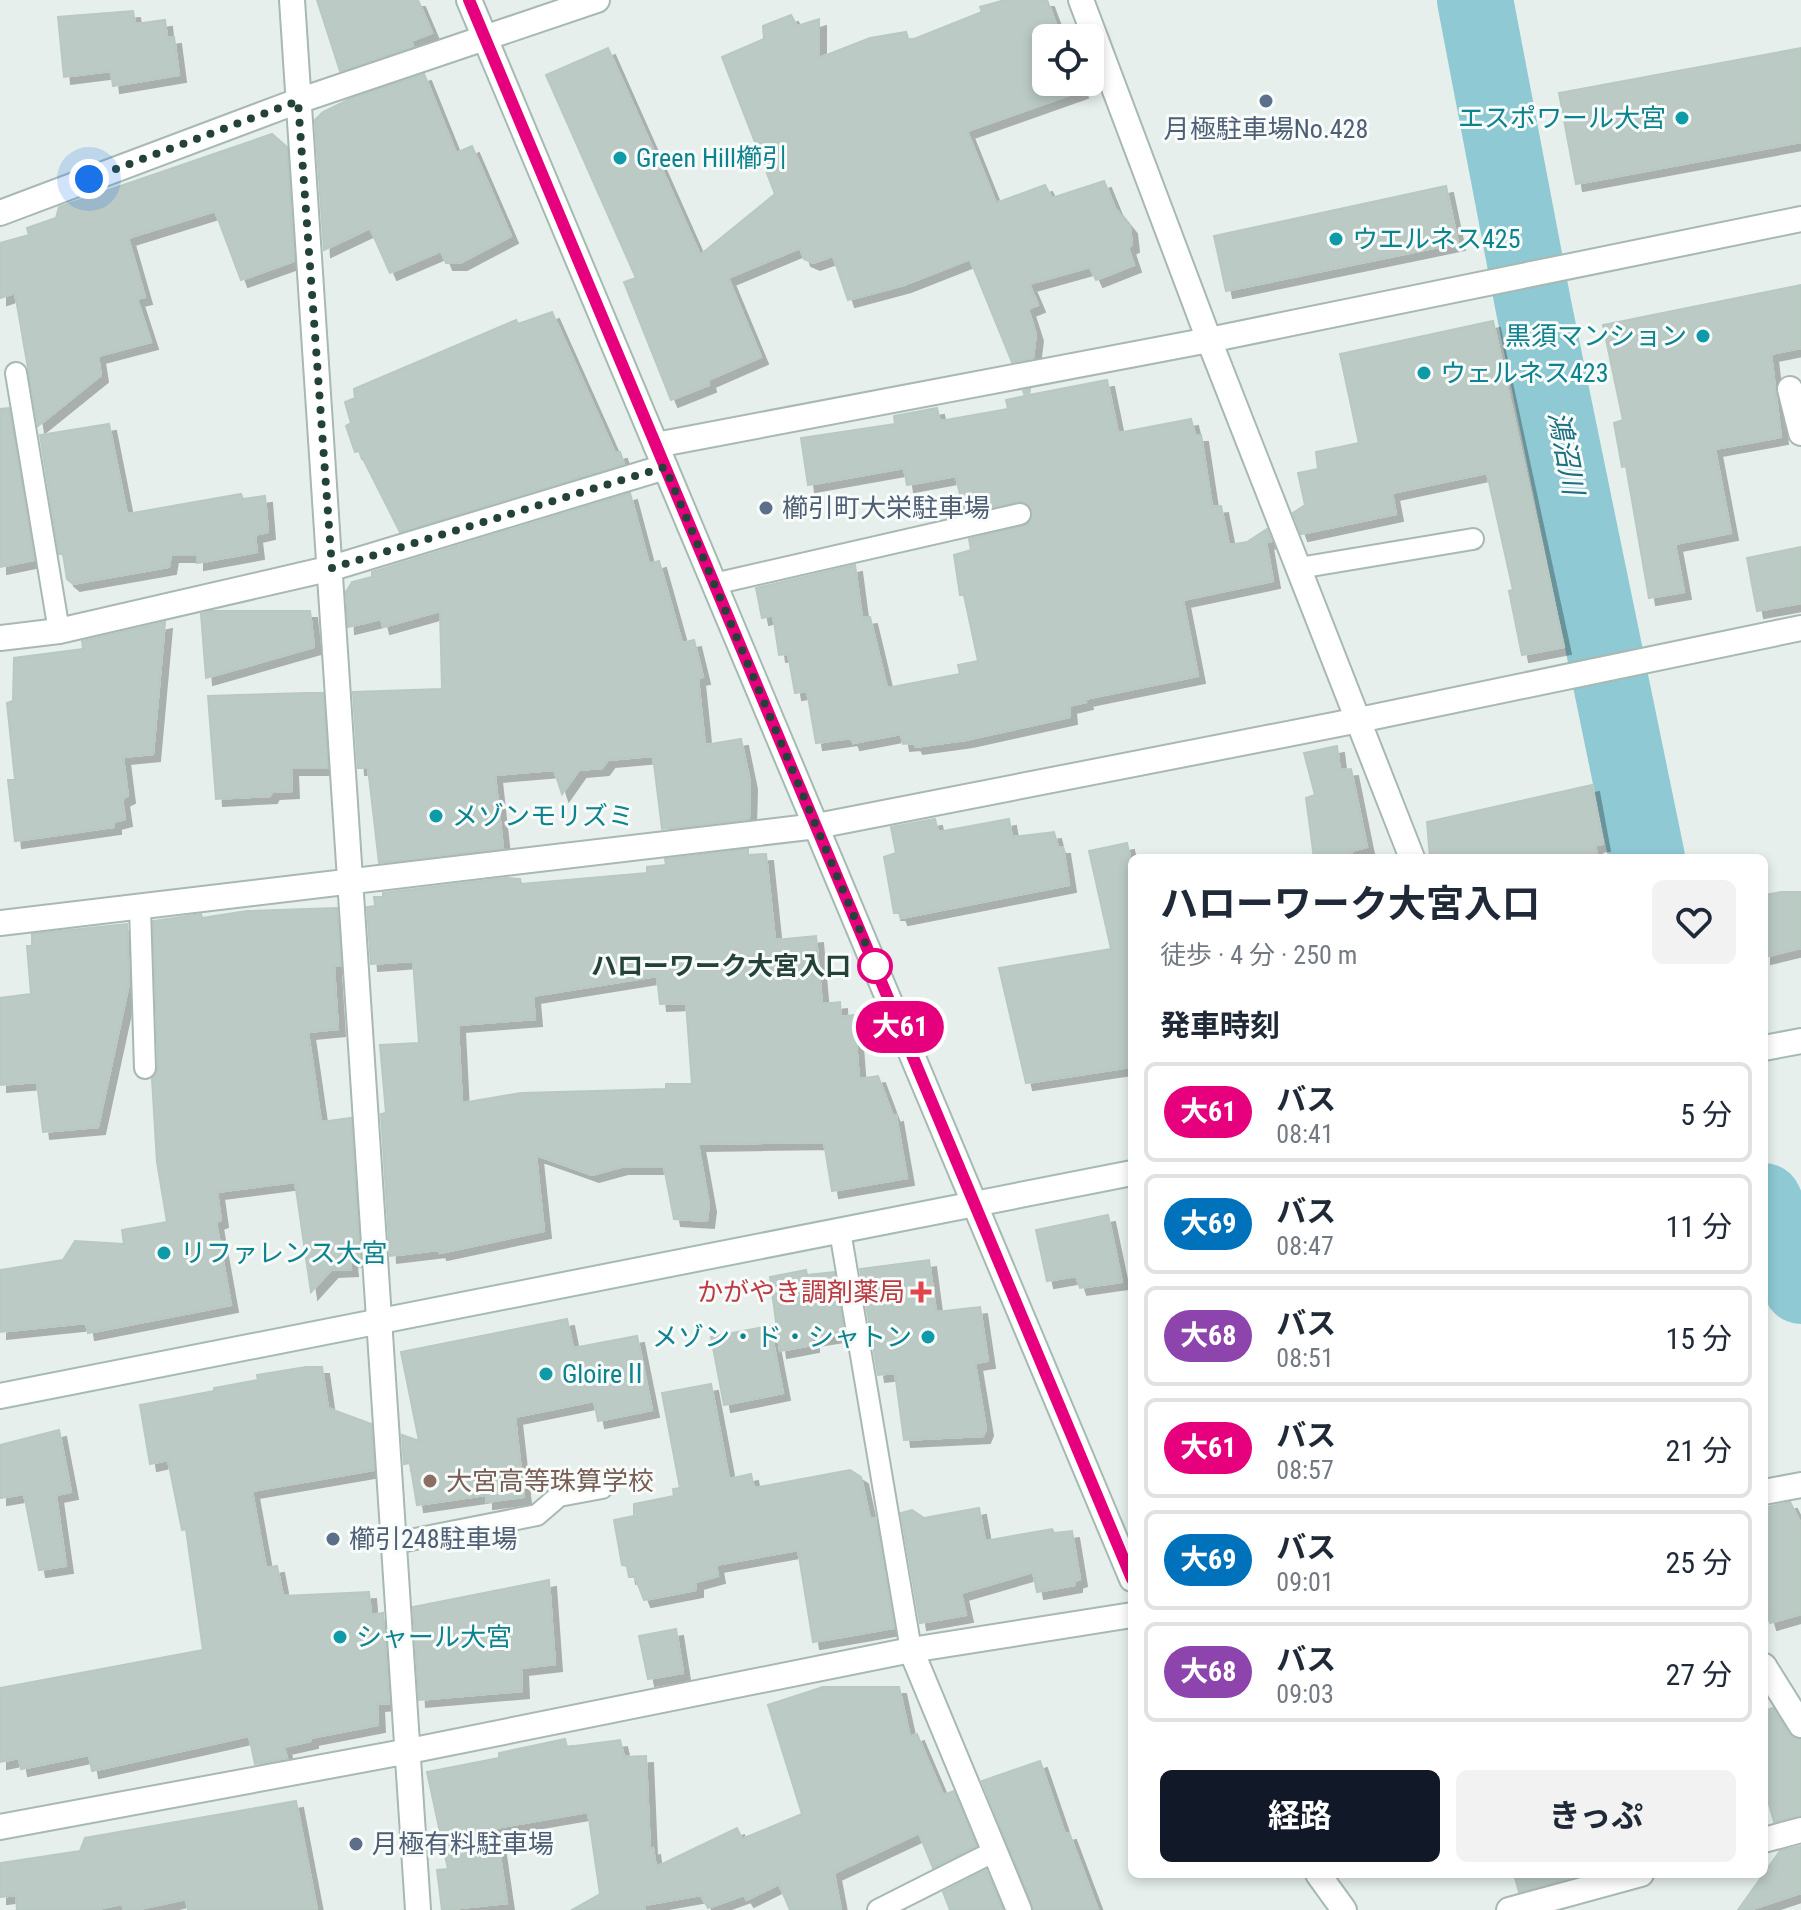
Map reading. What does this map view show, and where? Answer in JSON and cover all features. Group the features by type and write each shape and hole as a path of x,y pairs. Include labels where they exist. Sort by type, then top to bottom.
{"street":[{"path":"292,0 332,568 418,1910"},
{"path":"469,0 1128,1570"},
{"path":"0,213 298,101 597,0"},
{"path":"1081,0 1209,340 1410,854"},
{"path":"0,638 59,631 332,568 661,456 1801,219"},
{"path":"1790,389 1801,433"},
{"path":"0,923 817,826 1359,720 1801,628"},
{"path":"1768,1047 1801,1041"},
{"path":"0,1396 1128,1174"},
{"path":"1768,1491 1801,1485"},
{"path":"0,1827 409,1751 911,1650 1128,1616"},
{"path":"911,1650 1019,1910"},
{"path":"1768,1672 1801,1725"},
{"path":"1768,1839 1801,1830"},
{"path":"1321,1878 1344,1910"},
{"path":"1509,1910 1626,1878"}],"lane":[{"path":"16,373 59,631"},
{"path":"714,584 1020,514"},
{"path":"1299,568 1473,539"},
{"path":"140,908 145,1068"},
{"path":"840,1231 911,1650"},
{"path":"395,1543 537,1515 559,1496 602,1488"},
{"path":"878,1910 995,1851"}],"building":[{"path":"317,0 418,0 432,33 411,41 413,46 340,71"},
{"path":"1005,0 1047,0 1056,24 1032,24 1032,96 1067,96 967,131 996,203 1045,185 1052,198 1104,181 1115,208 1130,227 1132,245 1128,247 1134,265 1096,280 1090,267 1029,284 1038,305 1028,309 1036,334 1033,358 1012,362 970,259 904,285 848,300 833,256 813,263 804,259 800,248 728,278 761,357 708,380 709,385 671,400 624,282 636,278 546,75 608,48 700,255 775,194 722,57 764,39 763,26 791,15 797,26 819,19 819,58 870,38 906,32 909,41 982,12 980,7"},
{"path":"133,11 135,24 165,20 167,38 174,37 179,75 113,86 111,71 64,77 58,17"},
{"name":"エスポワール大宮","path":"1801,48 1801,142 1576,184 1559,93"},
{"path":"424,74 456,153 472,146 511,236 460,263 446,263 441,251 390,273 370,228 324,250 315,120 323,112 350,99"},
{"path":"272,134 287,147 294,261 241,280 215,211 128,238 145,297 137,299 151,342 98,356 101,375 38,426 15,293 0,298 0,243 29,235 27,228 56,218 59,207"},
{"name":"ウエルネス425","path":"1446,186 1458,243 1226,291 1214,236"},
{"path":"1801,285 1801,348 1771,354 1781,437 1715,449 1731,533 1675,544 1684,592 1649,598 1626,466 1622,467 1614,423 1623,420 1603,325"},
{"path":"552,312 615,453 620,452 624,464 400,532 359,451 355,452 346,426 351,423 345,402 355,398 354,389 516,320 518,324"},
{"path":"1493,321 1564,647 1522,655 1509,591 1513,590 1487,473 1392,493 1396,514 1301,534 1293,513 1305,505 1298,473 1318,469 1316,452 1359,443 1340,354"},
{"path":"1107,380 1118,433 1191,419 1195,435 1201,435 1212,507 1221,506 1229,545 1247,542 1267,529 1272,541 1266,542 1273,581 1183,600 1198,676 1085,699 1086,702 1069,706 1070,717 966,740 916,747 914,743 903,744 901,734 853,743 851,738 816,743 807,691 795,693 788,654 779,655 773,615 762,618 756,588 855,565 862,618 870,617 887,688 960,674 958,665 978,661 964,595 960,595 954,555 971,550 969,539 1028,524 1033,512 1029,505 1018,501 964,514 956,476 907,485 904,468 808,485 801,438 895,424 894,416 937,408 940,421 1008,409 1006,400 1025,396 1023,391 1030,389 1029,395"},
{"path":"9,408 34,560 0,567 0,409"},
{"path":"109,424 127,514 241,494 243,499 265,496 268,532 255,535 257,552 197,563 197,555 171,555 169,567 73,584 67,579 63,554 59,554 40,435"},
{"path":"630,493 649,564 659,561 682,643 694,640 703,677 698,678 705,745 741,739 750,782 749,819 662,829 653,756 608,760 602,768 579,770 562,794 554,770 495,775 503,848 379,863 368,768 358,768 353,692 442,689 440,611 383,627 381,619 348,627 346,592 352,582 372,577 372,572"},
{"path":"1801,547 1801,603 1757,611 1747,558"},
{"path":"211,611 310,611 314,647 206,678 201,614"},
{"path":"165,622 153,754 123,757 128,796 122,799 125,819 114,822 114,827 15,841 8,780 15,780 7,703 13,701 14,658 83,649 82,641"},
{"path":"323,693 328,768 291,768 292,791 272,792 270,796 216,799 208,696"},
{"path":"1337,746 1340,770 1351,769 1367,847 1351,851 1351,854 1313,854 1306,798 1315,795 1304,753"},
{"path":"1592,785 1603,844 1595,845 1597,854 1430,854 1427,822"},
{"path":"935,819 938,832 1009,819 1012,837 1054,832 1058,847 1063,847 1069,885 901,918 899,913 894,913 884,857 896,853 891,827"},
{"path":"1127,843 1129,854 1128,1068 1026,1083 999,968 1111,949 1089,851"},
{"path":"748,849 748,855 766,854 775,940 816,936 822,1004 840,1002 841,1017 854,1015 859,1079 878,1076 893,1116 896,1115 907,1178 832,1191 824,1142 698,1144 709,1205 707,1221 674,1219 664,1167 621,1167 592,1175 536,1155 544,1231 440,1253 439,1250 390,1256 381,1114 386,1113 380,1045 419,1043 413,961 371,964 367,907 375,906 374,897 383,897 383,893 506,878 520,879 521,884 647,873 647,867 666,865 665,859","holes":["657,976 660,1004 686,1003 692,1084 666,1084 666,1089 521,1093 462,1103 458,1025 535,1019 533,996"]},
{"path":"1801,892 1801,948 1768,956 1768,894"},
{"path":"337,908 341,966 334,966 338,1029 308,1032 321,1122 351,1118 360,1259 350,1260 351,1269 331,1270 311,1292 295,1182 217,1192 221,1220 216,1222 231,1305 88,1333 86,1323 0,1332 0,1270 63,1260 75,1241 124,1244 122,1230 167,1222 157,1162 152,1079 158,1068 153,921 201,914 202,918 247,911"},
{"path":"127,924 129,984 98,1127 43,1132 37,1082 0,1085 0,998 31,994 27,946 32,946 32,934"},
{"path":"1108,1215 1122,1282 1080,1288 1076,1276 1047,1281 1036,1230"},
{"name":"メゾン・ド・シャトン","path":"929,1260 936,1312 980,1307 988,1361 975,1363 986,1429 983,1436 904,1440 895,1373 878,1375 860,1269"},
{"path":"806,1270 807,1275 834,1272 844,1334 812,1339 812,1345 780,1351 770,1277"},
{"path":"567,1319 573,1348 637,1336 652,1410 598,1421 594,1401 515,1417 524,1497 486,1502 486,1495 417,1505 410,1463 404,1464 402,1435 419,1441 401,1352"},
{"path":"770,1326 783,1393 724,1405 711,1337"},
{"path":"322,1367 328,1408 371,1424 374,1470 252,1491 266,1568 277,1566 283,1596 369,1592 371,1615 383,1613 389,1703 377,1704 378,1725 311,1738 311,1741 284,1747 287,1758 255,1764 249,1736 92,1771 89,1755 21,1769 19,1758 0,1762 0,1688 203,1650 186,1529 182,1530 168,1460 150,1464 140,1405 258,1380 257,1375"},
{"path":"711,1384 729,1479 751,1474 754,1488 850,1470 861,1477 870,1519 875,1518 894,1628 813,1642 798,1550 716,1565 718,1576 696,1582 696,1590 644,1600 635,1577 629,1577 627,1566 622,1565 614,1520 634,1516 634,1504 674,1496 673,1489 680,1488 662,1393"},
{"path":"59,1430 71,1492 56,1495 66,1566 39,1570 24,1494 0,1498 0,1445"},
{"path":"1790,1502 1801,1524 1801,1614 1770,1623 1768,1616 1768,1507"},
{"path":"979,1508 985,1541 1052,1529 1054,1533 1072,1531 1080,1579 1075,1581 1075,1585 1037,1592 1033,1572 961,1593 966,1615 920,1623 901,1513 912,1510 924,1518"},
{"path":"549,1580 555,1664 521,1668 522,1691 419,1700 413,1607"},
{"path":"676,1629 683,1673 648,1679 639,1636"},
{"path":"823,1687 899,1687 910,1737 917,1734 943,1795 954,1791 976,1846 933,1868 919,1833 834,1873 841,1910 790,1910 779,1884 747,1900 744,1895 708,1908 701,1895 645,1905 645,1910 572,1910 600,1894 588,1812 496,1828 507,1903 442,1910 437,1870 448,1869 427,1772 499,1758 499,1753 565,1739 567,1747 620,1740 624,1757 646,1756 650,1849 653,1848 656,1867 737,1828 742,1839 802,1814 768,1705"},
{"path":"1773,1708 1789,1734 1801,1740 1801,1815 1774,1822 1768,1800 1768,1710"},
{"path":"1040,1761 1065,1834 1069,1833 1098,1910 1034,1910 982,1781"},
{"path":"296,1801 317,1910 188,1910 186,1899 135,1910 124,1910 122,1904 93,1910 17,1910 16,1895 0,1897 0,1863 80,1851 85,1838"},
{"path":"1801,1846 1801,1893 1749,1910 1738,1910 1761,1878 1768,1878 1768,1868 1780,1851"},
{"path":"986,1870 1003,1910 950,1910 943,1892"},
{"path":"1515,1878 1570,1878 1519,1892"}],"waterway":[{"name":"鴻沼川","path":"1475,0 1534,309 1646,854"},
{"name":"鴻沼川","path":"1768,1210 1801,1286"}],"bus line":[{"name":"大61","path":"469,0 1128,1570"}],"place":[{"name":"月極駐車場No.428","path":"1266,101"},
{"name":"エスポワール大宮","path":"1682,118"},
{"name":"Green Hill櫛引","path":"620,158"},
{"name":"ウエルネス425","path":"1336,239"},
{"name":"黒須マンション","path":"1703,336"},
{"name":"ウェルネス423","path":"1424,373"},
{"name":"櫛引町大栄駐車場","path":"766,508"},
{"name":"メゾンモリズミ","path":"436,816"},
{"name":"ハローワーク大宮入口","path":"875,966"},
{"name":"リファレンス大宮","path":"164,1253"},
{"name":"かがやき調剤薬局","path":"921,1292"},
{"name":"メゾン・ド・シャトン","path":"928,1337"},
{"name":"GloireⅡ","path":"546,1374"},
{"name":"大宮高等珠算学校","path":"430,1481"},
{"name":"櫛引248駐車場","path":"333,1539"},
{"name":"シャール大宮","path":"340,1637"},
{"name":"月極有料駐車場","path":"356,1844"}],"route":[{"path":"89,179 298,101 332,568 665,467 877,971 875,966"}]}
